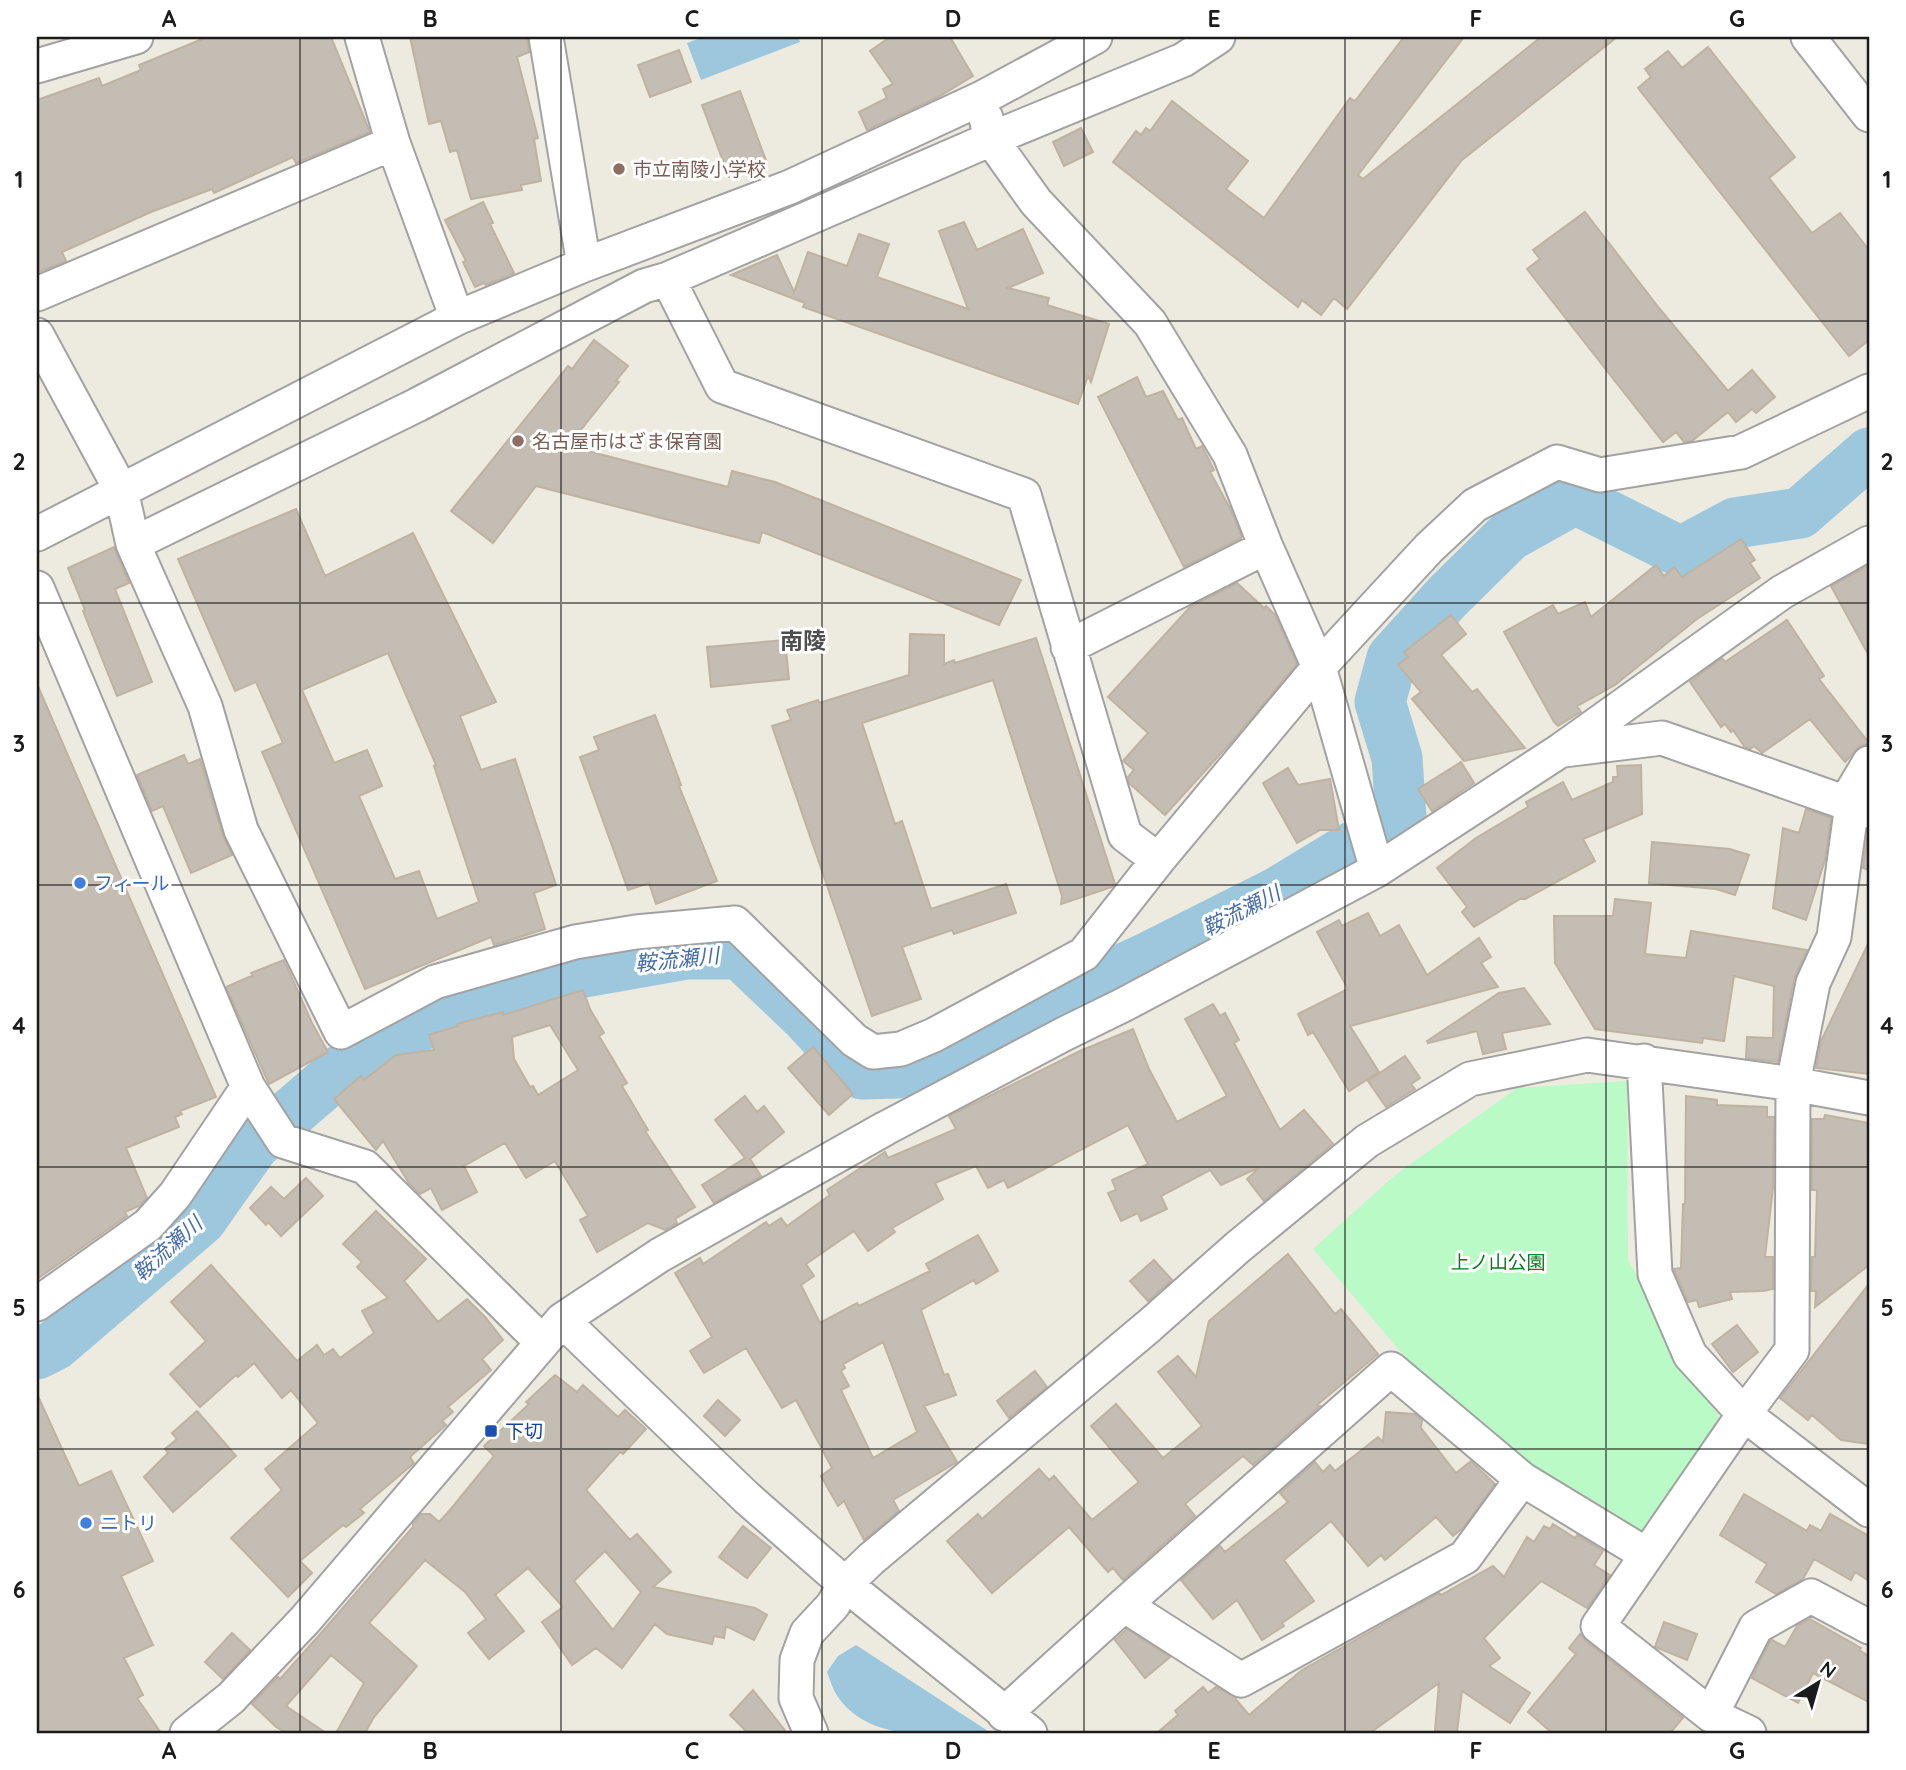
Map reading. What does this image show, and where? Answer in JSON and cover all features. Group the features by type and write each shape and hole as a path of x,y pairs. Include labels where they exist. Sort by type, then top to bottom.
{"street":[{"path":"37,66 136,37"},
{"path":"362,37 393,143 457,318"},
{"path":"545,37 584,265"},
{"path":"37,534 457,318 584,265 790,187 982,98 1095,37"},
{"path":"133,544 416,405 644,286 668,279 991,139 1183,60 1219,37"},
{"path":"1808,37 1869,115"},
{"path":"982,98 991,139 1036,202 1150,323 1230,455 1266,547 1319,667 1377,870"},
{"path":"37,294 393,143"},
{"path":"668,279 722,386 1024,495 1125,835 1158,860"},
{"path":"37,335 121,490 133,544 205,706 241,830 341,1032 435,982 575,942 636,932 735,923 853,1040 873,1052 901,1049 934,1035 1084,954 1158,860 1319,667 1429,548 1475,505 1557,461 1600,475 1741,452 1869,391"},
{"path":"187,1733 231,1698 305,1620 552,1331 660,1255 886,1128 1377,870 1561,750 1782,592 1869,544"},
{"path":"1068,647 1266,547"},
{"path":"37,588 248,1088 283,1141 365,1167 845,1584 1017,1724 1124,1605 1391,1369 1522,1479 1647,1555"},
{"path":"1561,750 1662,738 1856,806"},
{"path":"1749,1733 1711,1715 1598,1626 1744,1414 1792,1350 1793,1084 1813,984 1834,937 1856,806 1869,763"},
{"path":"811,1733 796,1698 797,1660 807,1633 833,1605 845,1584 1238,1247 1367,1141 1470,1079 1587,1055 1644,1061 1869,1098"},
{"path":"1644,1061 1655,1274 1690,1354 1744,1414 1869,1510"},
{"path":"37,1304 148,1226 176,1195 248,1088"},
{"path":"1124,1605 1241,1680 1465,1557 1522,1479"},
{"path":"1711,1715 1756,1627 1811,1597 1869,1627"}],"green space":[{"name":"上ノ山公園","path":"1627,1081 1628,1260 1720,1419 1647,1555 1522,1479 1406,1358 1313,1249 1394,1176 1517,1088"}],"water":[{"path":"703,37 798,37 800,42 701,80 687,43"},
{"path":"856,1645 991,1733 908,1733 869,1723 852,1712 836,1694 827,1672 838,1656"}],"building":[{"path":"207,37 331,37 370,132 296,163 293,157 214,193 212,189 151,212 62,252 66,261 37,273 37,100 99,78 102,86 141,70 139,65"},
{"path":"410,37 527,37 529,52 517,57 538,138 534,139 541,181 521,185 522,190 471,199 457,150 450,152 441,121 429,124"},
{"path":"890,37 950,37 973,76 940,96 867,130 859,112 887,98 883,89 893,84 870,51"},
{"path":"1404,37 1464,37 1358,175 1363,179 1541,37 1617,37 1462,160 1347,309 1334,298 1321,315 1302,300 1298,307 1113,162 1136,131 1141,135 1146,128 1150,131 1172,101 1248,161 1226,189 1264,218 1350,98 1355,101"},
{"path":"1708,47 1795,157 1769,178 1812,233 1840,213 1869,250 1869,340 1849,356 1638,88 1651,77 1645,69 1668,51 1682,68"},
{"path":"679,50 691,82 650,97 638,65"},
{"path":"740,91 767,163 729,177 702,105"},
{"path":"1081,128 1093,152 1064,166 1053,142"},
{"path":"483,202 493,223 490,224 514,273 475,287 463,262 466,261 445,220"},
{"path":"1585,212 1659,308 1728,391 1752,370 1775,397 1756,413 1752,409 1736,422 1728,412 1692,441 1684,442 1676,432 1663,442 1527,269 1540,259 1533,250"},
{"path":"964,222 977,250 1023,229 1043,273 1008,288 1049,298 1047,305 1109,324 1091,382 1088,376 1078,404 803,307 805,303 731,275 777,255 794,292 808,252 847,266 859,234 889,244 877,277 968,309 939,231"},
{"path":"594,340 628,366 616,381 619,382 568,446 728,487 732,471 775,482 1021,580 999,625 762,532 759,543 536,486 493,543 451,511 568,366 572,369"},
{"path":"1137,377 1146,397 1163,391 1178,420 1182,418 1196,449 1202,446 1214,470 1210,472 1241,535 1241,538 1184,567 1098,397"},
{"path":"296,509 325,576 413,533 496,702 460,716 481,770 515,759 556,885 534,893 545,929 494,945 491,937 365,989 262,752 283,743 256,682 235,691 178,559","holes":["388,653 436,765 434,766 479,902 437,919 419,871 395,879 359,796 382,786 367,750 334,763 302,690"]},
{"path":"1741,539 1755,560 1750,563 1760,578 1697,619 1615,685 1577,706 1581,712 1558,726 1554,722 1504,632 1553,605 1558,614 1585,602 1591,617 1656,565 1664,576 1674,567 1682,577"},
{"path":"114,547 129,583 115,589 152,682 117,696 68,568"},
{"path":"1869,565 1869,656 1831,586"},
{"path":"1237,583 1275,615 1297,664 1165,815 1129,783 1128,777 1134,770 1123,761 1148,733 1108,697 1190,607"},
{"path":"1451,615 1466,634 1441,655 1472,692 1477,689 1525,748 1464,761 1412,699 1421,692 1398,665 1408,657 1404,652"},
{"path":"1787,620 1824,676 1819,679 1869,743 1859,747 1845,762 1810,719 1762,753 1754,746 1750,749 1744,746 1733,730 1731,732 1725,724 1721,727 1690,682 1722,658 1725,662"},
{"path":"910,634 944,635 944,664 1036,638 1115,884 1061,904 1062,896 993,680 862,723 895,824 902,821 931,909 1006,884 1016,913 954,934 952,930 902,947 921,999 872,1016 772,726 791,720 787,710 909,675"},
{"path":"785,640 789,679 711,687 707,647"},
{"name":"フィール","path":"37,684 216,1097 180,1111 182,1114 175,1117 179,1127 126,1148 147,1198 139,1206 125,1212 127,1216 37,1279"},
{"path":"655,715 681,785 679,786 717,881 656,904 649,883 628,890 580,757 599,750 594,737"},
{"path":"184,755 188,764 200,759 223,836 232,855 191,873 163,806 152,811 137,775"},
{"path":"1461,762 1474,783 1432,811 1418,789"},
{"path":"1641,765 1642,814 1583,839 1595,861 1525,899 1520,899 1474,927 1462,912 1467,907 1437,868 1476,838 1528,807 1526,802 1563,782 1572,800 1613,782 1613,777 1618,777 1617,766"},
{"path":"1288,768 1298,785 1330,779 1339,830 1320,830 1297,843 1263,783"},
{"path":"1806,809 1831,818 1825,860 1806,920 1773,908 1783,828 1799,833"},
{"path":"1869,830 1869,870 1863,868"},
{"path":"1652,842 1730,849 1749,855 1735,895 1716,889 1649,883"},
{"path":"1615,899 1651,903 1645,954 1686,958 1691,931 1807,950 1794,979 1778,1062 1746,1058 1747,1037 1773,1038 1774,986 1734,976 1724,1041 1703,1038 1702,1043 1595,1029 1555,963 1554,916 1613,916"},
{"path":"1368,913 1380,936 1399,925 1427,975 1479,938 1491,957 1481,963 1498,987 1350,1026 1379,1072 1349,1091 1313,1032 1308,1035 1298,1014 1348,989 1317,932 1339,920 1342,926"},
{"path":"1869,942 1869,1074 1816,1068 1821,1041"},
{"path":"284,960 328,1052 269,1084 226,987 253,976 251,973"},
{"path":"1524,988 1550,1024 1502,1033 1506,1049 1483,1054 1477,1031 1428,1043 1427,1041 1499,993"},
{"path":"583,990 604,1033 599,1036 627,1083 622,1086 648,1130 645,1131 695,1207 675,1219 677,1223 665,1230 648,1223 597,1252 580,1220 588,1216 555,1161 526,1178 505,1143 464,1166 477,1192 442,1210 431,1188 420,1194 409,1183 383,1141 376,1150 334,1099 361,1076 364,1080 396,1055 434,1050 429,1035 458,1026 457,1024 503,1012 503,1015","holes":["550,1025 578,1070 538,1095 533,1086 530,1087 514,1059 512,1037"]},
{"path":"1213,1004 1220,1016 1225,1013 1239,1040 1234,1043 1280,1130 1304,1110 1333,1144 1264,1201 1247,1179 1260,1167 1221,1185 1210,1170 1161,1196 1167,1209 1141,1221 1138,1213 1121,1221 1108,1193 1116,1190 1112,1180 1148,1164 1128,1125 1008,1188 1004,1180 988,1188 976,1166 935,1183 943,1199 892,1228 895,1232 868,1251 854,1231 806,1264 814,1276 801,1285 820,1323 857,1303 859,1306 930,1271 926,1264 978,1235 998,1271 976,1284 974,1280 921,1310 944,1375 948,1374 956,1395 924,1406 957,1462 893,1500 899,1511 864,1540 844,1501 838,1506 821,1476 832,1468 796,1400 782,1408 746,1348 704,1373 690,1351 712,1337 675,1273 700,1258 703,1264 766,1222 769,1226 781,1218 787,1226 830,1195 827,1190 885,1152 888,1158 956,1129 949,1116 1080,1051 1133,1029 1149,1069 1177,1122 1227,1096 1185,1019","holes":["883,1342 917,1432 873,1458 841,1390 849,1386 841,1371 845,1368 843,1364"]},
{"path":"813,1047 853,1094 829,1115 788,1068"},
{"path":"1405,1056 1420,1078 1411,1084 1415,1089 1386,1107 1368,1081"},
{"path":"745,1096 757,1112 764,1106 784,1132 750,1159 761,1176 714,1203 702,1185 745,1158 715,1120"},
{"path":"1686,1096 1717,1100 1717,1105 1767,1107 1767,1117 1774,1117 1773,1188 1765,1257 1773,1257 1773,1289 1730,1292 1732,1299 1699,1307 1697,1300 1688,1302 1674,1269 1681,1268 1685,1204"},
{"path":"1825,1115 1869,1123 1869,1265 1815,1307 1816,1291 1811,1291 1817,1190 1812,1190 1812,1119 1824,1119"},
{"path":"306,1178 323,1196 281,1236 250,1208 271,1187 284,1199"},
{"path":"376,1211 426,1259 404,1281 438,1322 467,1299 503,1340 482,1359 491,1370 448,1407 453,1412 442,1421 446,1425 410,1457 414,1463 360,1509 364,1513 346,1527 343,1525 300,1561 312,1573 288,1597 231,1538 282,1490 265,1469 318,1423 291,1390 282,1398 254,1363 200,1407 170,1374 206,1341 171,1302 211,1265 297,1361 317,1345 324,1355 333,1349 340,1358 374,1333 362,1311 388,1298 357,1267 362,1262 343,1244"},
{"path":"1288,1254 1335,1314 1341,1309 1378,1354 1317,1405 1320,1406 1253,1465 1243,1456 1185,1504 1195,1516 1123,1580 1113,1568 1108,1572 1069,1527 992,1593 947,1541 978,1514 982,1519 1039,1469 1049,1480 1054,1476 1092,1520 1139,1482 1091,1426 1116,1404 1163,1458 1202,1426 1158,1372 1178,1356 1196,1377 1209,1321"},
{"path":"1154,1260 1172,1280 1148,1301 1130,1281"},
{"path":"1869,1284 1869,1444 1841,1440 1812,1415 1808,1420 1780,1398"},
{"path":"1737,1325 1758,1352 1733,1372 1712,1344"},
{"path":"1035,1371 1047,1387 1009,1418 997,1401"},
{"path":"555,1375 577,1392 583,1385 618,1417 625,1410 646,1429 623,1454 620,1452 586,1490 630,1540 637,1534 671,1572 653,1587 755,1608 767,1615 754,1640 726,1626 724,1638 714,1636 712,1644 667,1634 655,1624 622,1668 596,1648 572,1665 542,1622 563,1607 528,1568 495,1595 524,1631 489,1659 468,1633 486,1619 465,1592 425,1560 369,1623 417,1666 374,1717 365,1733 336,1733 364,1683 331,1655 286,1706 326,1733 287,1733 276,1727 252,1704 278,1677 280,1679 322,1632 413,1527 421,1514 430,1514 439,1522 450,1510 494,1456 484,1446 529,1404 526,1402","holes":["605,1551 641,1592 613,1630 574,1581"]},
{"name":"ニトリ","path":"37,1394 79,1486 111,1471 153,1561 121,1576 153,1645 124,1658 143,1695 137,1698 161,1733 37,1733"},
{"path":"718,1400 740,1420 725,1436 704,1416"},
{"path":"197,1411 236,1456 173,1512 144,1477 168,1453 165,1449 177,1439 172,1433"},
{"path":"1386,1412 1415,1414 1422,1420 1421,1428 1456,1473 1471,1461 1495,1484 1463,1528 1453,1536 1436,1517 1385,1560 1381,1555 1368,1566 1331,1521 1284,1560 1314,1601 1282,1623 1284,1626 1262,1640 1237,1600 1213,1619 1181,1580 1220,1546 1225,1552 1288,1502 1280,1493 1315,1462 1323,1472 1330,1465 1335,1471 1378,1437 1383,1442"},
{"path":"1744,1494 1807,1531 1810,1525 1821,1531 1830,1514 1869,1536 1869,1581 1855,1572 1851,1580 1814,1559 1803,1579 1776,1594 1756,1582 1767,1564 1720,1535"},
{"path":"1553,1524 1603,1551 1594,1565 1610,1575 1587,1608 1541,1581 1484,1638 1500,1658 1489,1666 1530,1693 1510,1723 1462,1691 1457,1732 1435,1731 1439,1683 1370,1733 1157,1733 1178,1715 1175,1711 1203,1687 1208,1693 1216,1687 1234,1697 1249,1715 1302,1670 1439,1593 1441,1595 1493,1566 1504,1577 1527,1537 1534,1542 1544,1526 1550,1529"},
{"path":"743,1526 771,1548 747,1578 719,1557"},
{"path":"1810,1619 1861,1648 1859,1650 1869,1656 1869,1702 1813,1673 1798,1703 1752,1678 1770,1641 1785,1647 1797,1626"},
{"path":"1664,1622 1697,1634 1687,1660 1655,1647"},
{"path":"1127,1629 1170,1657 1145,1678 1115,1640"},
{"path":"232,1633 250,1650 223,1679 205,1662"},
{"path":"1580,1634 1683,1718 1670,1733 1552,1733 1528,1712 1576,1654 1569,1648"},
{"path":"753,1690 787,1733 748,1733 730,1715"}],"waterway":[{"name":"鞍流瀬川","path":"1397,820 1401,818 1397,758 1380,702 1392,658 1447,597 1509,536 1575,499 1681,552 1735,523 1800,513 1869,453"},
{"name":"鞍流瀬川","path":"37,1354 55,1345 201,1220 254,1145 341,1070 466,1000 568,975 687,954 740,954 862,1074 897,1073 1145,959 1278,892 1352,847"}],"place":[{"name":"市立南陵小学校","path":"619,169"},
{"name":"名古屋市はざま保育園","path":"518,441"},
{"name":"フィール","path":"80,883"},
{"name":"下切","path":"491,1431"},
{"name":"ニトリ","path":"86,1523"}],"district":[{"name":"南陵","path":"803,640"}]}
